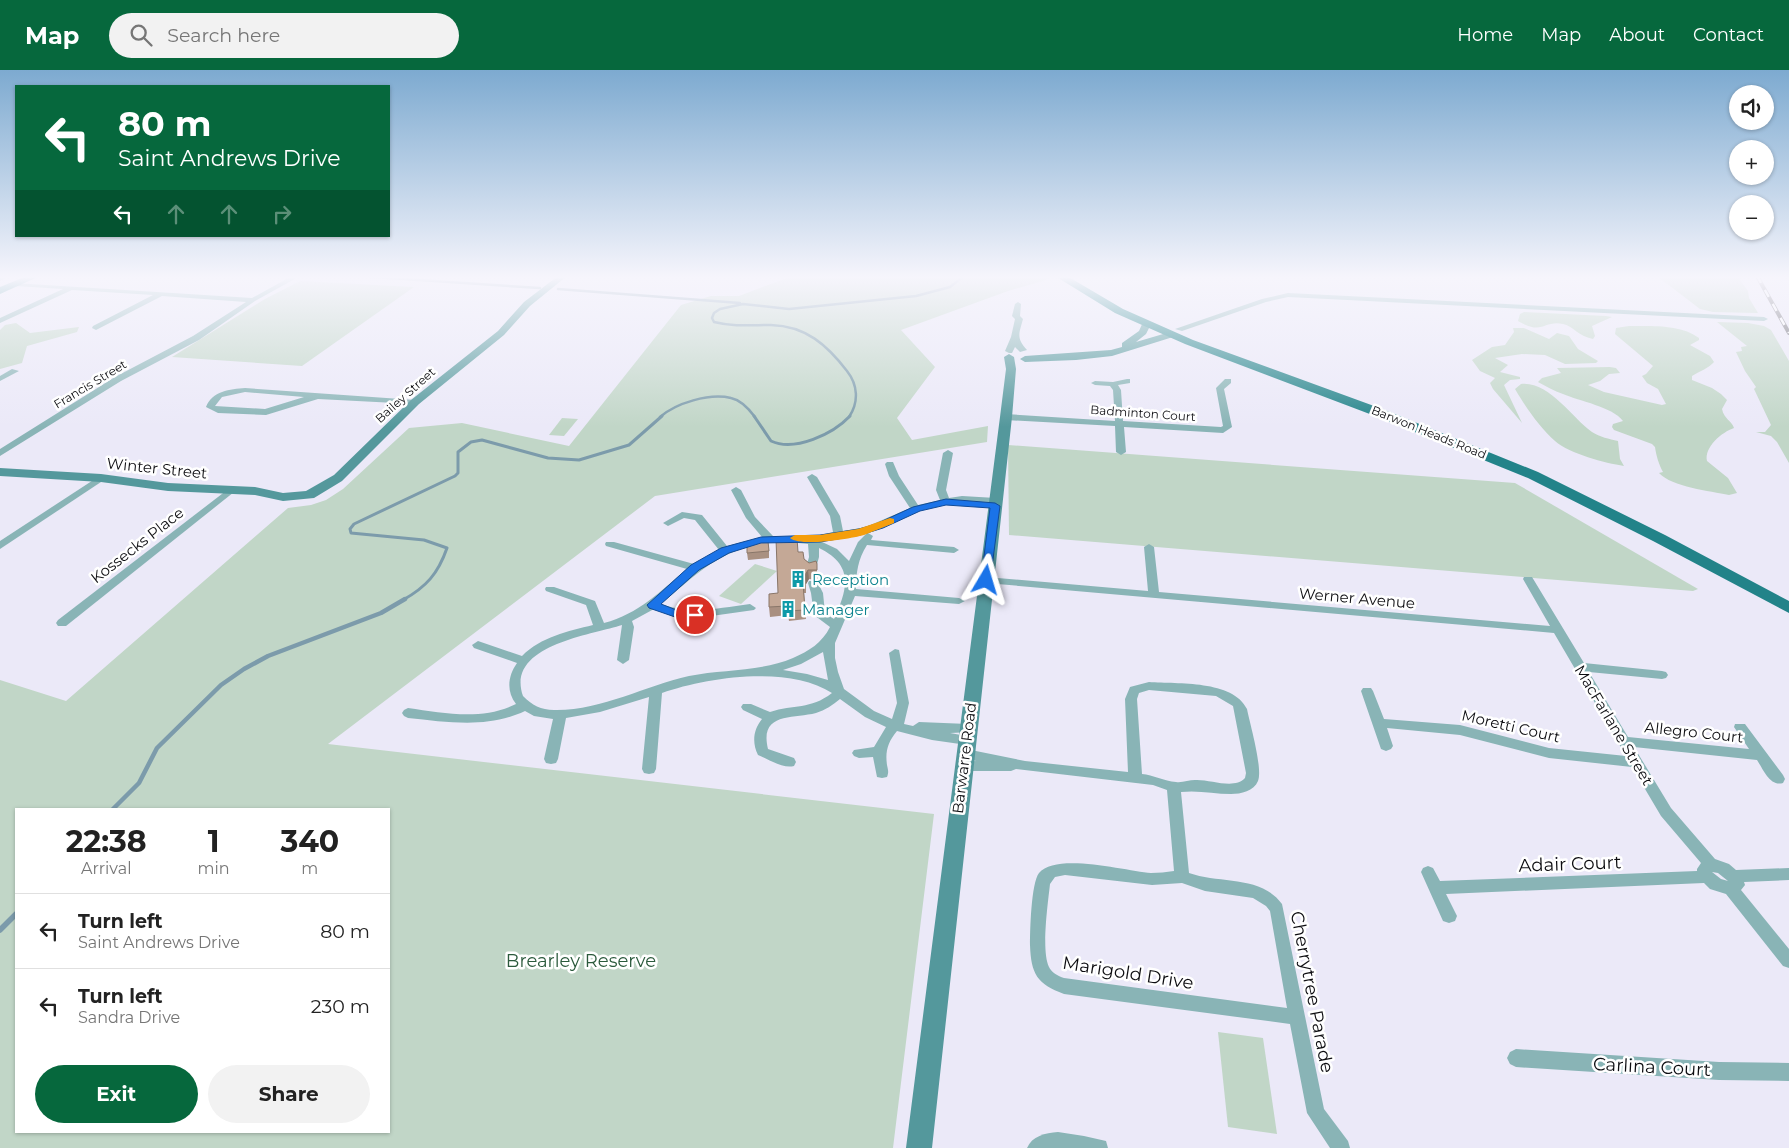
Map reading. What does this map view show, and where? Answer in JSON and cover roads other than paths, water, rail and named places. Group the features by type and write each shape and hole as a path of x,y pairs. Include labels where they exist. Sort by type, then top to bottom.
{"main road":[{"name":"Barwon Heads Road","path":"1153,326 1226,348 1380,404 1502,453 1651,524 1789,598"},
{"name":"Barwon Heads Road","path":"1163,326 1171,332 1533,475 1652,534 1789,608"}],"street":[{"name":"Francis Street","path":"0,453 118,379 196,338 214,326"},
{"name":"Bailey Street","path":"309,495 338,478 415,402 506,326"},
{"path":"1017,326 1015,337 1018,357 1070,357 1123,350 1188,326"},
{"path":"1122,347 1143,332 1146,326"},
{"path":"1094,355 1171,332"},
{"name":"Barwarre Road","path":"919,1148 995,503 1006,417 1018,357"},
{"path":"0,379 15,371"},
{"path":"1095,383 1113,384 1127,381"},
{"name":"Badminton Court","path":"1006,417 1223,430 1228,427 1220,388 1228,381"},
{"path":"1113,384 1117,390 1121,452"},
{"path":"316,396 266,412 218,410 210,407 210,402 215,398 245,390 415,402"},
{"path":"946,502 941,489 948,453"},
{"path":"890,464 894,477 916,509"},
{"name":"Winter Street","path":"0,472 100,478 168,487 255,491 283,496 309,495"},
{"path":"812,477 834,512 839,536"},
{"path":"0,546 100,478"},
{"name":"Kossecks Place","path":"62,624 231,490"},
{"path":"736,490 751,518 770,539"},
{"path":"995,503 946,502 916,509 864,531 815,539 770,539 725,550 695,568 653,605 626,620 554,640 535,651 524,661 518,671 515,684 517,697 524,706 541,712 561,714 597,710 656,689 695,679 769,672 801,677 828,686 863,710 896,725 1025,766 1136,778 1156,781 1174,787 1198,785 1235,788 1244,787 1251,782 1253,773 1241,709 1238,703 1233,698 1218,692 1151,686 1142,686 1134,690 1130,699 1136,778"},
{"path":"668,524 682,516 698,517 725,550"},
{"path":"745,674 771,669 809,654 825,643 845,610 850,592 854,561 863,542 874,530 885,523"},
{"path":"794,538 813,542 837,553 847,563 851,574"},
{"path":"811,568 814,557 813,542"},
{"path":"863,542 954,550"},
{"path":"610,544 695,568"},
{"path":"1149,547 1154,595"},
{"name":"MacFarlane Street","path":"1528,579 1666,812 1709,871 1714,884 1732,882 1789,960"},
{"name":"Werner Avenue","path":"986,580 1558,630"},
{"path":"813,583 817,593 820,615 834,629"},
{"path":"550,589 591,603 600,628"},
{"path":"850,592 959,601"},
{"path":"653,605 674,613 690,615 750,608"},
{"path":"624,660 628,630 626,620"},
{"path":"834,629 828,652 831,671 840,693"},
{"path":"478,645 524,661"},
{"path":"882,773 879,751 884,737 896,725 903,703 894,653"},
{"path":"1580,667 1662,675"},
{"path":"649,769 656,689"},
{"path":"1367,691 1386,746"},
{"path":"789,762 762,751 761,731 770,718 782,713 818,707 840,693"},
{"path":"408,713 476,719 505,715 524,706"},
{"path":"747,706 770,718"},
{"path":"552,759 561,714"},
{"name":"Moretti Court","path":"1379,723 1460,730 1549,753 1636,762"},
{"name":"Allegro Court","path":"1740,726 1778,779"},
{"name":"Allegro Court","path":"1624,741 1761,755"},
{"path":"858,753 879,751"},
{"path":"1174,787 1182,877"},
{"name":"Marigold Drive","path":"1182,877 1152,879 1066,869 1051,872 1044,878 1042,884 1039,953 1042,971 1052,982 1064,986 1297,1017"},
{"name":"Adair Court","path":"1436,888 1709,871"},
{"path":"1428,872 1448,916"},
{"path":"1732,882 1789,874"},
{"name":"Cherrytree Parade","path":"1182,877 1206,885 1256,892 1274,903 1278,913 1316,1112 1340,1148"},
{"name":"Carlina Court","path":"1516,1058 1718,1071 1789,1072"},
{"path":"1036,1148 1043,1143 1053,1142 1099,1148"}],"waterway":[{"path":"784,326 805,333 815,339 832,353 851,376 856,400 849,417"},
{"path":"660,417 675,407 693,400 713,397 731,398 738,401 755,417"},
{"path":"403,600 425,585 440,565 447,548 424,540 351,533 350,529 354,524 455,476 458,473 458,452 471,442 482,440 548,458 579,460 629,445 662,416"},
{"path":"754,416 771,441 781,444 802,443 824,435 849,417"},
{"path":"114,808 139,783 157,748 221,685 244,669 268,656 381,613 405,599"},
{"path":"0,930 15,915"}],"railway":[{"path":"1785,326 1789,333"}],"place":[{"name":"Reception","path":"798,579"},
{"name":"Manager","path":"788,609"}],"park label":[{"name":"Brearley Reserve","path":"581,961"}]}
